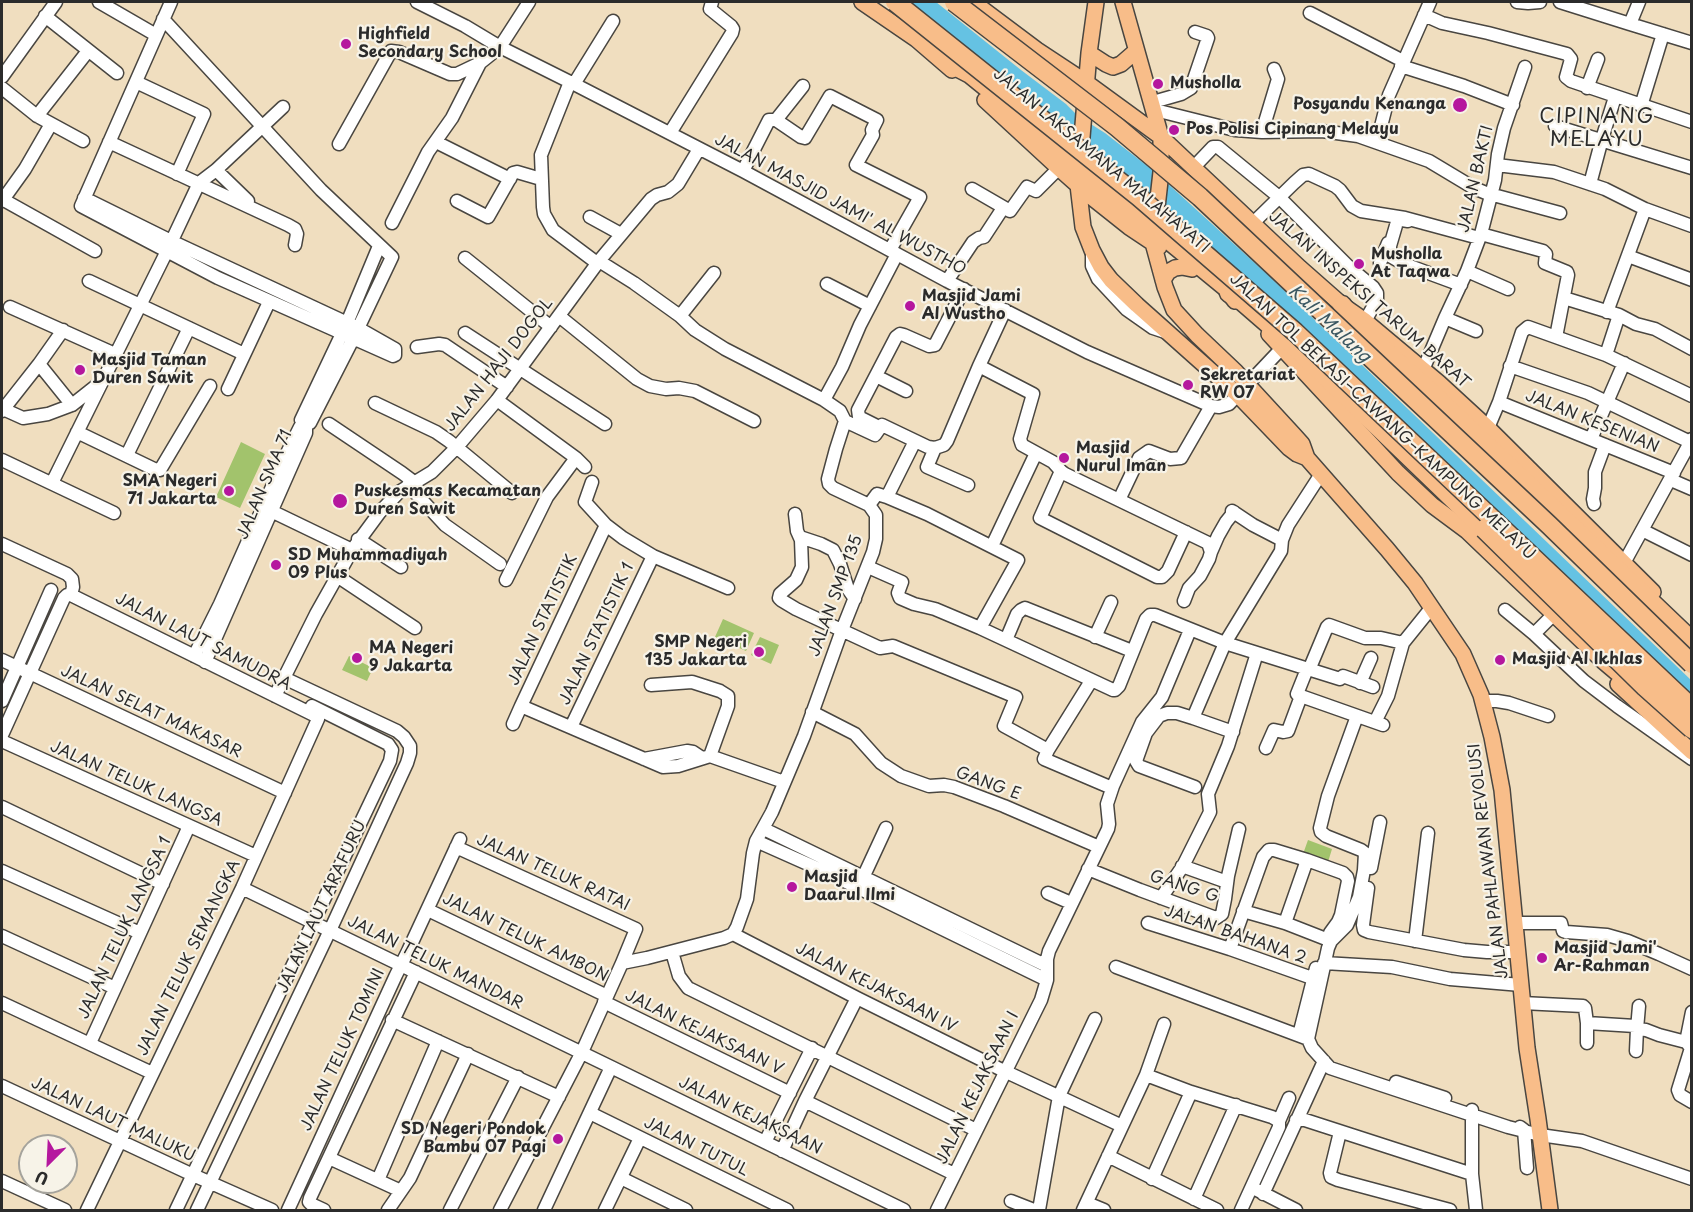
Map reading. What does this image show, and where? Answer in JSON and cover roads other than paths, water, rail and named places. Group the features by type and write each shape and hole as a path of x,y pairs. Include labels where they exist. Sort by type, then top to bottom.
{"highway":[{"name":"JALAN TOL BEKASI–CAWANG–KAMPUNG MELAYU","path":"895,2 1139,197 1295,332 1692,708"},
{"path":"954,2 1117,127 1200,197 1549,525 1692,664"},
{"path":"1229,293 1244,302 1296,348 1645,687 1692,729"},
{"path":"1342,305 1359,327 1424,385 1692,641"}],"main road":[{"name":"JALAN LAKSAMANA MALAHAYATI","path":"862,2 946,63 1061,170 1129,226 1154,229 1192,269 1229,293"},
{"name":"JALAN INSPEKSI TARUM BARAT","path":"973,2 1161,137 1300,268 1423,370 1488,428 1692,630"},
{"path":"1083,227 1078,185 1089,53 1096,2"},
{"path":"1123,2 1161,137 1161,172 1154,229 1163,280 1174,310 1243,389"},
{"path":"1089,53 1113,67 1121,64 1136,51"},
{"name":"JALAN LAKSAMANA MALAHAYATI","path":"946,63 969,75 1080,162 1098,183 1229,293 1398,473 1432,505 1467,531 1603,661 1673,724 1682,728 1692,724"},
{"path":"1061,170 1076,212 1101,267 1169,334 1243,389"},
{"path":"1163,280 1168,272 1175,268 1192,269"},
{"name":"JALAN PAHLAWAN REVOLUSI","path":"1243,389 1302,444 1307,458 1387,549 1432,607 1463,654 1484,701 1502,790 1527,1048 1550,1210"},
{"name":"JALAN LAKSAMANA MALAHAYATI","path":"1603,661 1620,687 1692,752"}],"street":[{"path":"2,77 56,2"},
{"path":"99,2 156,35"},
{"path":"171,2 82,202 169,246 350,331"},
{"name":"JALAN MASJID JAMI' AL WUSTHO","path":"417,2 743,171 964,290 1087,352 1211,406"},
{"path":"339,144 391,51 399,52 450,74 457,74 480,63 500,47 529,2"},
{"path":"670,133 732,33 731,26 710,9 712,2"},
{"path":"1377,142 1389,95 1430,2"},
{"path":"1517,2 1534,2"},
{"path":"1560,2 1692,43"},
{"path":"1630,24 1639,2"},
{"path":"1310,14 1402,63 1513,105"},
{"path":"1424,15 1442,22 1567,54 1571,59 1567,79 1587,88 1691,122"},
{"path":"45,16 117,73"},
{"path":"163,19 321,190 379,246"},
{"path":"613,21 572,83 541,155 544,214 553,230 725,349 824,400 840,411 845,421 875,435 882,425 935,448 944,445 947,441 1005,310"},
{"path":"1154,106 1191,88 1208,40 1207,36 1195,32"},
{"path":"1641,106 1663,34"},
{"path":"37,116 88,51"},
{"path":"1587,88 1598,59"},
{"path":"392,223 428,152 452,118 480,63"},
{"name":"JALAN BAKTI","path":"1423,370 1457,283 1467,271 1480,236 1491,195 1500,145 1525,67"},
{"path":"1262,132 1278,79 1274,69"},
{"path":"136,81 204,114 177,174"},
{"path":"776,120 803,86"},
{"path":"2,88 37,116 83,141"},
{"path":"743,171 769,120 776,120 805,138 830,96 877,120 872,130 873,135 856,165 920,197 824,400"},
{"path":"1590,184 1615,97"},
{"path":"1154,106 1234,130 1322,131 1358,136 1429,161 1474,188 1491,195 1560,213"},
{"path":"52,483 199,183 264,127 283,107"},
{"path":"51,124 25,169 2,200 95,251"},
{"path":"1555,126 1692,168"},
{"path":"109,142 255,208 295,229 298,237 295,245"},
{"path":"436,142 510,180"},
{"path":"1193,168 1213,147 1218,147 1279,197 1348,266 1373,287 1377,293 1377,300 1365,321"},
{"name":"JALAN HAJI DOGOL","path":"277,693 316,614 355,544 399,492 432,472 457,447 507,387 598,262 651,199 668,192 678,184 699,149"},
{"path":"1497,165 1540,170 1590,184 1645,209 1692,226"},
{"path":"216,170 255,208"},
{"path":"972,189 1010,211 1028,187 1036,191 1061,170"},
{"path":"457,201 488,217 513,173 517,172 541,179"},
{"path":"1253,224 1279,197 1303,176 1309,174 1335,186 1356,208 1545,252 1545,263 1564,270 1568,275 1556,337"},
{"path":"947,281 974,242 984,237 1003,208"},
{"path":"1606,355 1613,313 1628,256 1645,209"},
{"path":"1380,263 1389,239 1390,215"},
{"path":"590,217 621,234"},
{"path":"1402,220 1469,240 1470,244 1457,283 1404,264 1390,256 1390,246 1397,222 1402,220"},
{"path":"169,246 218,278 269,302 350,331"},
{"name":"JALAN SMA 71","path":"306,422 350,331 392,257 379,246 350,331"},
{"path":"1628,256 1692,280"},
{"path":"465,258 551,327"},
{"path":"1467,271 1508,289"},
{"path":"680,316 714,273"},
{"path":"89,281 244,354"},
{"path":"827,284 870,306"},
{"path":"875,425 859,417 858,413 896,338 900,334 929,346 935,345 964,290"},
{"path":"1564,298 1659,330 1692,349"},
{"path":"228,389 269,302"},
{"path":"10,307 115,354"},
{"path":"559,316 637,379 658,389 679,388 695,392 754,421"},
{"path":"1445,318 1476,331"},
{"path":"127,455 189,328"},
{"path":"1488,428 1525,328 1532,328 1606,355 1692,396"},
{"path":"63,330 2,410 18,417 29,418 48,414 72,405 102,381"},
{"path":"465,333 605,424"},
{"path":"417,347 445,345 507,387"},
{"path":"1119,500 1139,458 1149,451 1170,459 1181,458 1211,406 1229,404 1282,348"},
{"path":"1591,439 1624,363"},
{"path":"39,364 72,405"},
{"path":"979,366 1033,394 1020,444 1053,462 1060,471 1208,543 1211,552"},
{"path":"1510,366 1606,401 1691,440 1624,563"},
{"path":"876,375 906,391"},
{"path":"77,432 160,470 210,386"},
{"path":"497,400 580,463 547,497 506,580"},
{"name":"JALAN KESENIAN","path":"1499,402 1605,445 1672,476 1692,489"},
{"path":"375,403 436,432 512,493"},
{"path":"845,421 828,479 833,488 869,505 877,494 887,496 1018,560 981,628"},
{"path":"329,424 397,469 445,525 500,564"},
{"name":"JALAN SMA 71","path":"200,659 268,509 306,433 306,427 303,425 292,441 268,509"},
{"path":"887,496 915,441"},
{"path":"1594,504 1595,472 1605,445"},
{"path":"935,448 927,467 968,485"},
{"path":"992,546 1036,453"},
{"path":"2,460 114,513"},
{"path":"1060,471 1040,518 1157,577 1162,577 1168,571 1186,532"},
{"path":"1193,718 1225,643 1281,551 1282,540 1295,512 1321,474"},
{"path":"592,482 585,502 606,525 652,556 728,588"},
{"name":"JALAN SMP 135","path":"756,841 764,829 784,782 868,567 876,539 876,515 869,505"},
{"path":"268,509 355,544 400,567"},
{"path":"1184,600 1189,588 1204,570 1218,536 1233,512 1282,540"},
{"path":"795,514 800,537 802,567 796,580 780,594 780,599 796,609 880,648 893,646 1016,697 1004,726 1048,750"},
{"name":"JALAN STATISTIK","path":"606,525 521,706 663,767 670,768 692,763 706,757"},
{"path":"1642,530 1692,555"},
{"path":"800,537 833,550 848,589 855,598"},
{"path":"2,545 67,574 72,579 74,587 71,594 64,598 2,735"},
{"name":"JALAN STATISTIK 1","path":"571,727 652,556"},
{"path":"868,567 902,582 898,593 900,597 981,628 1113,690 1119,686 1132,651 1150,615 1162,617 1225,643 1340,679 1343,676 1373,687"},
{"path":"337,576 415,628"},
{"path":"2,701 51,590"},
{"name":"JALAN LAUT SAMUDRA","path":"71,594 200,659 277,693 318,719"},
{"path":"1095,637 1112,602"},
{"path":"1403,643 1381,638 1365,638 1329,626 1297,694 1379,724 1403,643 1432,607"},
{"path":"1005,640 1017,614 1025,608 1132,651"},
{"path":"1504,610 1534,634 1584,681 1692,759"},
{"path":"1534,634 1554,614"},
{"path":"764,829 1047,980 1049,951 1109,824 1107,804 1112,788 1142,722 1162,697 1190,630"},
{"path":"1161,898 1182,867 1210,812 1208,794 1233,732 1257,653"},
{"path":"1360,683 1371,658"},
{"name":"JALAN SELAT MAKASAR","path":"2,660 285,794"},
{"name":"JALAN LAUT ARAFURU","path":"197,1210 407,763 410,746 397,731 284,678"},
{"path":"1091,681 1044,759 1112,788"},
{"path":"651,685 692,682 728,696 728,706 706,757 784,782"},
{"name":"JALAN LAUT ARAFURU","path":"176,1210 390,761 392,750 388,744 277,693"},
{"path":"1266,748 1274,730 1288,731 1301,696"},
{"path":"1484,701 1509,703 1548,716"},
{"path":"513,724 521,706"},
{"name":"GANG E","path":"812,712 855,734 881,763 901,776 922,784 954,787 1099,847"},
{"path":"1195,787 1139,766 1136,761 1146,733 1159,716 1167,713 1177,713 1233,732"},
{"path":"1304,1037 1330,944 1347,925 1359,897 1364,870 1365,853 1326,836 1320,828 1328,796 1357,716"},
{"name":"JALAN TELUK SEMANGKA","path":"87,1210 242,888 318,719"},
{"name":"JALAN TELUK LANGSA","path":"2,741 256,856"},
{"path":"2,807 163,884"},
{"path":"1380,822 1364,913 1364,930 1464,950 1518,952"},
{"name":"JALAN TELUK LANGSA 1","path":"90,1043 189,826"},
{"path":"860,882 886,828"},
{"name":"GANG G","path":"1088,869 1216,918 1222,914 1239,829"},
{"path":"1415,940 1428,833"},
{"path":"500,1210 582,1052 622,963 672,952 733,934 747,898 756,841 860,882 1047,966"},
{"name":"JALAN TELUK TOMINI","path":"288,1210 458,843"},
{"name":"JALAN TELUK RATAI","path":"458,843 636,928 622,963"},
{"path":"1230,949 1263,857 1269,850 1343,873 1348,881 1338,922 1326,939 1312,978 1304,1037"},
{"path":"1285,922 1307,860"},
{"path":"1182,867 1227,882"},
{"path":"2,871 140,933"},
{"name":"JALAN TELUK MANDAR","path":"242,888 582,1052"},
{"path":"1048,893 1071,903"},
{"name":"JALAN TELUK AMBON","path":"428,910 606,999"},
{"path":"1243,911 1285,922 1326,939"},
{"name":"JALAN BAHANA 2","path":"1148,923 1312,978"},
{"path":"1516,923 1561,923 1563,931 1566,932 1607,935 1628,941 1692,969"},
{"name":"JALAN KEJAKSAAN IV","path":"733,934 857,998 1122,1126"},
{"path":"2,936 115,988"},
{"path":"672,952 679,976 688,988 976,1130"},
{"path":"1324,963 1392,967 1450,979 1521,985"},
{"path":"1116,967 1304,1037 1330,1068 1418,1093 1472,1111 1509,1127 1540,1135 1582,1141 1691,1176"},
{"name":"JALAN TELUK TOMINI","path":"324,1210 309,1202 416,972"},
{"name":"JALAN KEJAKSAAN I","path":"937,1210 1041,999 1047,980"},
{"path":"782,1151 857,998"},
{"name":"JALAN KEJAKSAAN V","path":"606,999 790,1094"},
{"path":"2,1003 152,1072"},
{"path":"1522,1003 1583,1006 1587,1023 1587,1043"},
{"path":"1636,1050 1639,1006"},
{"path":"1686,1042 1692,1012"},
{"path":"1039,1210 1059,1096 1095,1019"},
{"path":"392,1020 559,1097"},
{"path":"1587,1023 1634,1026 1637,1029 1686,1042 1691,1048 1678,1090 1680,1095 1692,1102"},
{"path":"1104,1210 1085,1207 1146,1075 1164,1024"},
{"path":"378,1180 438,1041"},
{"path":"765,1142 812,1048"},
{"name":"JALAN KEJAKSAAN","path":"582,1052 900,1210"},
{"path":"387,1210 410,1178 468,1054"},
{"path":"1263,1194 1324,1061"},
{"path":"544,1210 611,1066"},
{"path":"1146,1075 1279,1121"},
{"path":"450,1210 518,1077"},
{"name":"JALAN LAUT MALUKU","path":"2,1086 210,1183"},
{"path":"1152,1179 1191,1092"},
{"path":"1241,1210 1279,1127 1279,1121 1289,1098"},
{"path":"805,1101 954,1174"},
{"path":"1194,1199 1236,1105"},
{"path":"1472,1111 1472,1174 1476,1210"},
{"name":"JALAN TUTUL","path":"590,1113 787,1210"},
{"path":"1296,1120 1305,1120 1472,1174"},
{"path":"1524,1130 1527,1168"},
{"path":"1340,1132 1331,1177 1450,1210"},
{"path":"605,1210 640,1138"},
{"path":"1108,1156 1217,1210"},
{"path":"329,1158 401,1191"},
{"path":"621,1178 686,1210"},
{"path":"2,1181 65,1210"},
{"path":"210,1183 272,1210"},
{"path":"1251,1186 1296,1210"},
{"path":"1011,1201 1034,1210"}],"water":[{"path":"895,2 936,2 1066,104 1078,116 1105,133 1155,172 1268,275 1691,680 1691,705"}],"place":[{"name":"Highfield Secondary School","path":"346,44"},
{"name":"Musholla","path":"1158,84"},
{"name":"Posyandu Kenanga","path":"1460,105"},
{"name":"Pos Polisi Cipinang Melayu","path":"1174,130"},
{"name":"Musholla At Taqwa","path":"1359,264"},
{"name":"Masjid Jami Al Wustho","path":"910,306"},
{"name":"Masjid Taman Duren Sawit","path":"80,370"},
{"name":"Sekretariat RW 07","path":"1188,385"},
{"name":"Masjid Nurul Iman","path":"1064,458"},
{"name":"SMA Negeri 71 Jakarta","path":"229,491"},
{"name":"Puskesmas Kecamatan Duren Sawit","path":"340,501"},
{"name":"SD Muhammadiyah 09 Plus","path":"276,565"},
{"name":"SMP Negeri 135 Jakarta","path":"759,652"},
{"name":"MA Negeri 9 Jakarta","path":"357,658"},
{"name":"Masjid Al Ikhlas","path":"1500,660"},
{"name":"Masjid Daarul Ilmi","path":"792,887"},
{"name":"Masjid Jami' Ar-Rahman","path":"1542,958"},
{"name":"SD Negeri Pondok Bambu 07 Pagi","path":"558,1139"}],"district":[{"name":"CIPINANG MELAYU","path":"1597,128"}],"water label":[{"name":"Kali Malang","path":"1329,324"}]}
